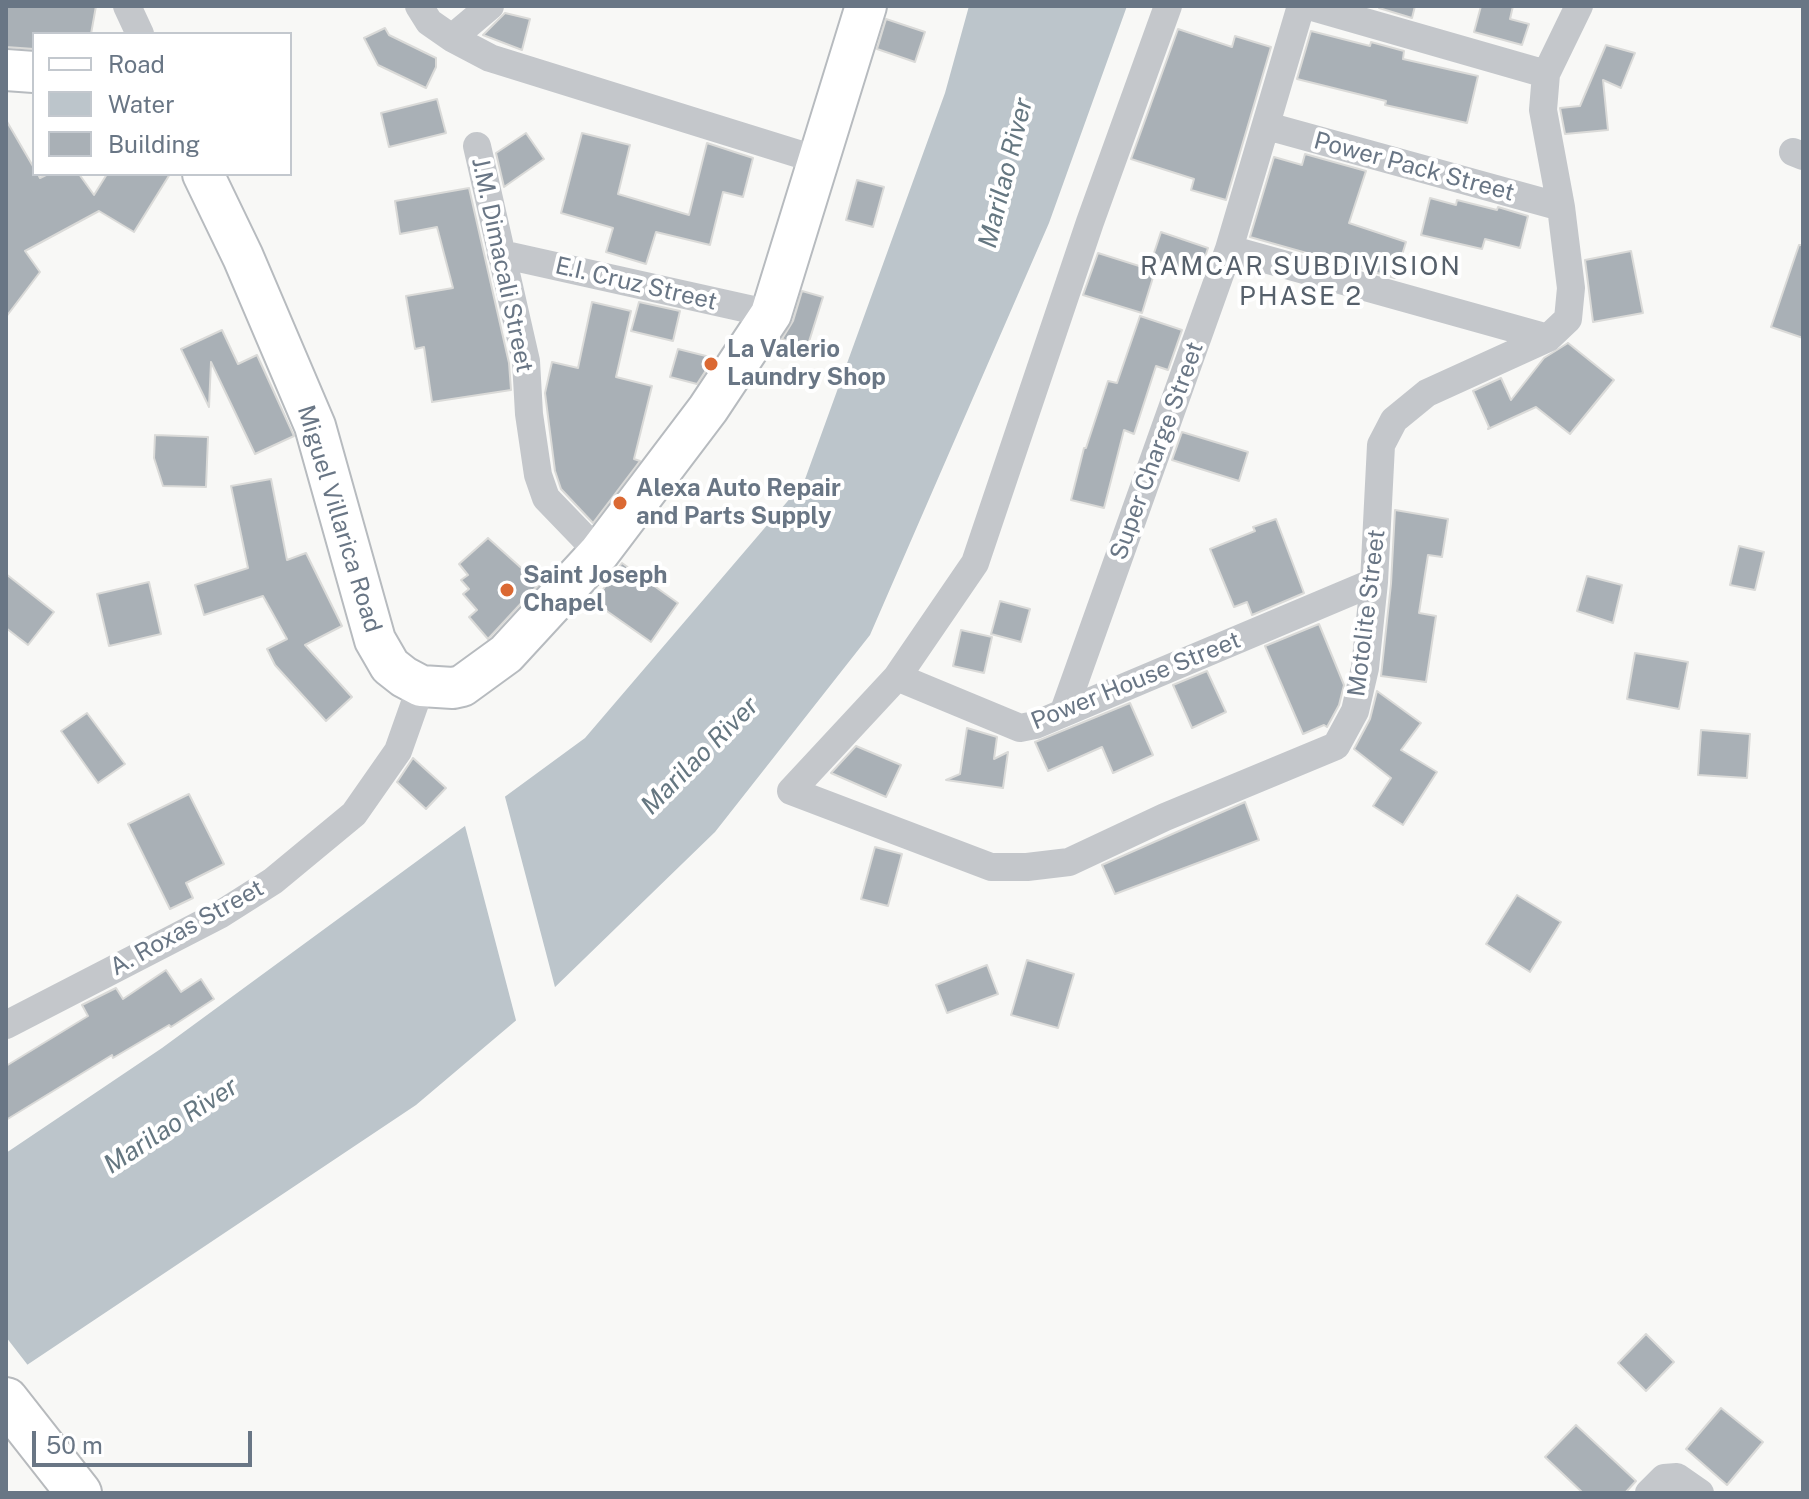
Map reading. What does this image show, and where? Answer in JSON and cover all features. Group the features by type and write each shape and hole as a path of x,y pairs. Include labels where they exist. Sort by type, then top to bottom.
{"highway":[{"path":"6,1400 79,1493"}],"main road":[{"path":"421,686 462,686 506,654 599,553 708,409 771,314 866,6"},
{"path":"6,70 32,72"},
{"name":"Miguel Villarica Road","path":"204,176 243,257 315,426 375,640 390,666 421,686"}],"street":[{"path":"127,6 139,32"},
{"path":"419,6 429,22 490,58 818,160"},
{"path":"452,38 490,6"},
{"path":"897,677 975,563 1085,237 1168,6"},
{"name":"Super Charge Street","path":"1064,711 1229,249 1301,6"},
{"path":"1309,6 1546,74"},
{"path":"1229,249 1548,338 1568,319 1571,288 1561,207 1543,110 1546,74 1579,6"},
{"name":"Power Pack Street","path":"1267,126 1561,207"},
{"name":"J.M. Dimacali Street","path":"477,146 526,361 529,414 538,475 546,498 599,553"},
{"name":"E.I. Cruz Street","path":"501,254 771,314"},
{"name":"Motolite Street","path":"897,677 791,791 991,867 1069,862 1165,817 1336,746 1355,711 1365,668 1374,582 1381,445 1394,420 1427,393 1548,338"},
{"name":"Power House Street","path":"897,677 1020,728 1035,725 1374,582"},
{"name":"A. Roxas Street","path":"6,1025 221,914 273,881 354,814 398,751 421,686"},
{"path":"1649,1493 1664,1478 1677,1477 1700,1493"}],"water":[{"name":"Marilao River","path":"969,6 1127,6 1049,223 870,635 715,832 552,990 416,1105 6,1379 6,1153 162,1048 585,738 804,482 945,93"}],"pier":[{"path":"504,793 556,991 517,1024 464,822"},
{"path":"6,1337 30,1368 6,1383"}],"building":[{"path":"6,6 96,6 91,32 32,32 32,49 6,47"},
{"path":"1379,6 1415,6 1412,18"},
{"path":"1481,6 1513,6 1510,19 1529,24 1522,45 1474,32"},
{"path":"505,13 530,19 522,50 483,35"},
{"path":"886,19 925,32 915,62 877,49"},
{"path":"385,28 389,35 436,58 436,67 426,88 378,65 364,38"},
{"path":"1178,29 1232,47 1235,36 1271,47 1226,200 1191,190 1194,179 1131,159"},
{"path":"1311,31 1370,46 1371,42 1404,51 1403,59 1478,76 1467,123 1385,105 1386,101 1297,79"},
{"path":"1606,45 1635,53 1621,88 1603,80 1608,130 1565,134 1560,108 1580,106"},
{"path":"437,99 446,133 389,147 381,113"},
{"path":"6,120 32,165 32,176 80,176 94,195 106,176 169,176 134,232 99,211 25,251 40,272 6,317"},
{"path":"526,133 544,159 504,187 496,153"},
{"path":"582,133 630,145 618,194 689,215 707,143 753,158 743,197 723,192 710,245 656,232 646,264 606,252 613,228 561,213"},
{"path":"1305,154 1366,171 1349,223 1406,242 1395,278 1250,237 1274,157 1302,165"},
{"path":"857,180 884,187 873,227 846,220"},
{"path":"469,188 509,363 511,390 432,402 424,347 415,349 406,296 453,288 437,227 400,234 395,201"},
{"path":"1430,198 1456,205 1457,200 1497,210 1498,207 1528,216 1520,248 1485,239 1482,249 1421,235"},
{"path":"1161,232 1208,248 1199,275 1152,259"},
{"path":"1799,245 1803,245 1803,338 1771,327"},
{"path":"1631,251 1643,313 1593,322 1585,260"},
{"path":"1098,253 1155,271 1142,313 1083,295"},
{"path":"802,291 823,297 807,348 782,339 793,321"},
{"path":"592,302 631,311 616,377 652,386 634,459 640,461 593,523 561,489 555,471 545,393 552,362 578,368"},
{"path":"639,302 680,311 673,341 631,331"},
{"path":"1140,316 1182,330 1168,370 1156,366 1134,434 1124,430 1104,508 1071,500 1084,448 1108,381 1117,383"},
{"path":"222,330 238,364 257,355 294,436 255,454 211,362 209,407 181,349"},
{"path":"1568,343 1614,380 1570,434 1536,407 1488,429 1473,391 1501,378 1511,400 1544,358"},
{"path":"678,349 714,358 697,384 670,377"},
{"path":"1182,432 1248,452 1239,481 1172,460"},
{"path":"155,435 208,437 206,487 163,486 154,458"},
{"path":"271,479 287,560 306,553 342,626 305,645 352,697 326,721 275,665 267,649 287,639 263,596 204,615 195,585 248,568 231,486"},
{"path":"1395,510 1448,519 1442,557 1428,555 1419,613 1436,616 1426,682 1381,676"},
{"path":"1276,519 1304,593 1252,615 1247,602 1234,607 1210,549"},
{"name":"Saint Joseph Chapel","path":"488,538 539,584 488,639 469,617 477,610 463,594 469,589 461,580 468,575 459,564"},
{"path":"1739,546 1764,552 1755,590 1730,585"},
{"path":"622,563 678,603 651,642 594,602"},
{"path":"6,574 54,612 28,645 6,628"},
{"path":"1587,576 1622,585 1613,623 1577,611"},
{"path":"149,582 161,634 109,646 97,594"},
{"path":"1000,601 1030,609 1021,642 991,634"},
{"path":"1319,624 1344,685 1339,705 1327,727 1324,725 1303,734 1265,646"},
{"path":"961,630 992,637 984,673 953,666"},
{"path":"1635,653 1688,662 1679,709 1627,699"},
{"path":"1207,671 1226,712 1192,728 1173,685"},
{"path":"1377,691 1421,723 1401,750 1437,772 1403,825 1373,806 1391,778 1354,749 1370,719"},
{"path":"1130,703 1153,755 1113,773 1102,747 1048,771 1035,742"},
{"path":"87,713 125,764 98,783 61,731"},
{"path":"967,728 997,737 994,759 1008,752 1003,788 946,780 960,774"},
{"path":"1701,730 1750,734 1747,778 1698,775"},
{"path":"856,746 901,765 886,797 831,773"},
{"path":"413,758 446,788 426,809 397,782"},
{"path":"189,794 224,864 186,883 193,898 170,909 128,824"},
{"path":"1245,802 1259,840 1115,894 1102,865"},
{"path":"875,847 902,854 888,906 861,899"},
{"path":"1517,895 1561,922 1530,972 1486,944"},
{"path":"1027,960 1074,974 1058,1028 1011,1015"},
{"path":"987,965 998,994 947,1013 936,985"},
{"path":"166,970 181,992 201,979 214,999 171,1027 169,1025 113,1058 112,1055 6,1120 6,1066 88,1016 82,1005 116,988 123,999"},
{"path":"1646,1334 1674,1362 1646,1391 1618,1363"},
{"path":"1721,1408 1763,1442 1727,1485 1686,1449"},
{"path":"1576,1425 1636,1481 1625,1493 1583,1493 1545,1457"}],"place":[{"name":"La Valerio Laundry Shop","path":"711,364"},
{"name":"Alexa Auto Repair and Parts Supply","path":"620,503"},
{"name":"Saint Joseph Chapel","path":"507,590"}],"district":[{"name":"RAMCAR SUBDIVISION PHASE 2","path":"1301,282"}]}
